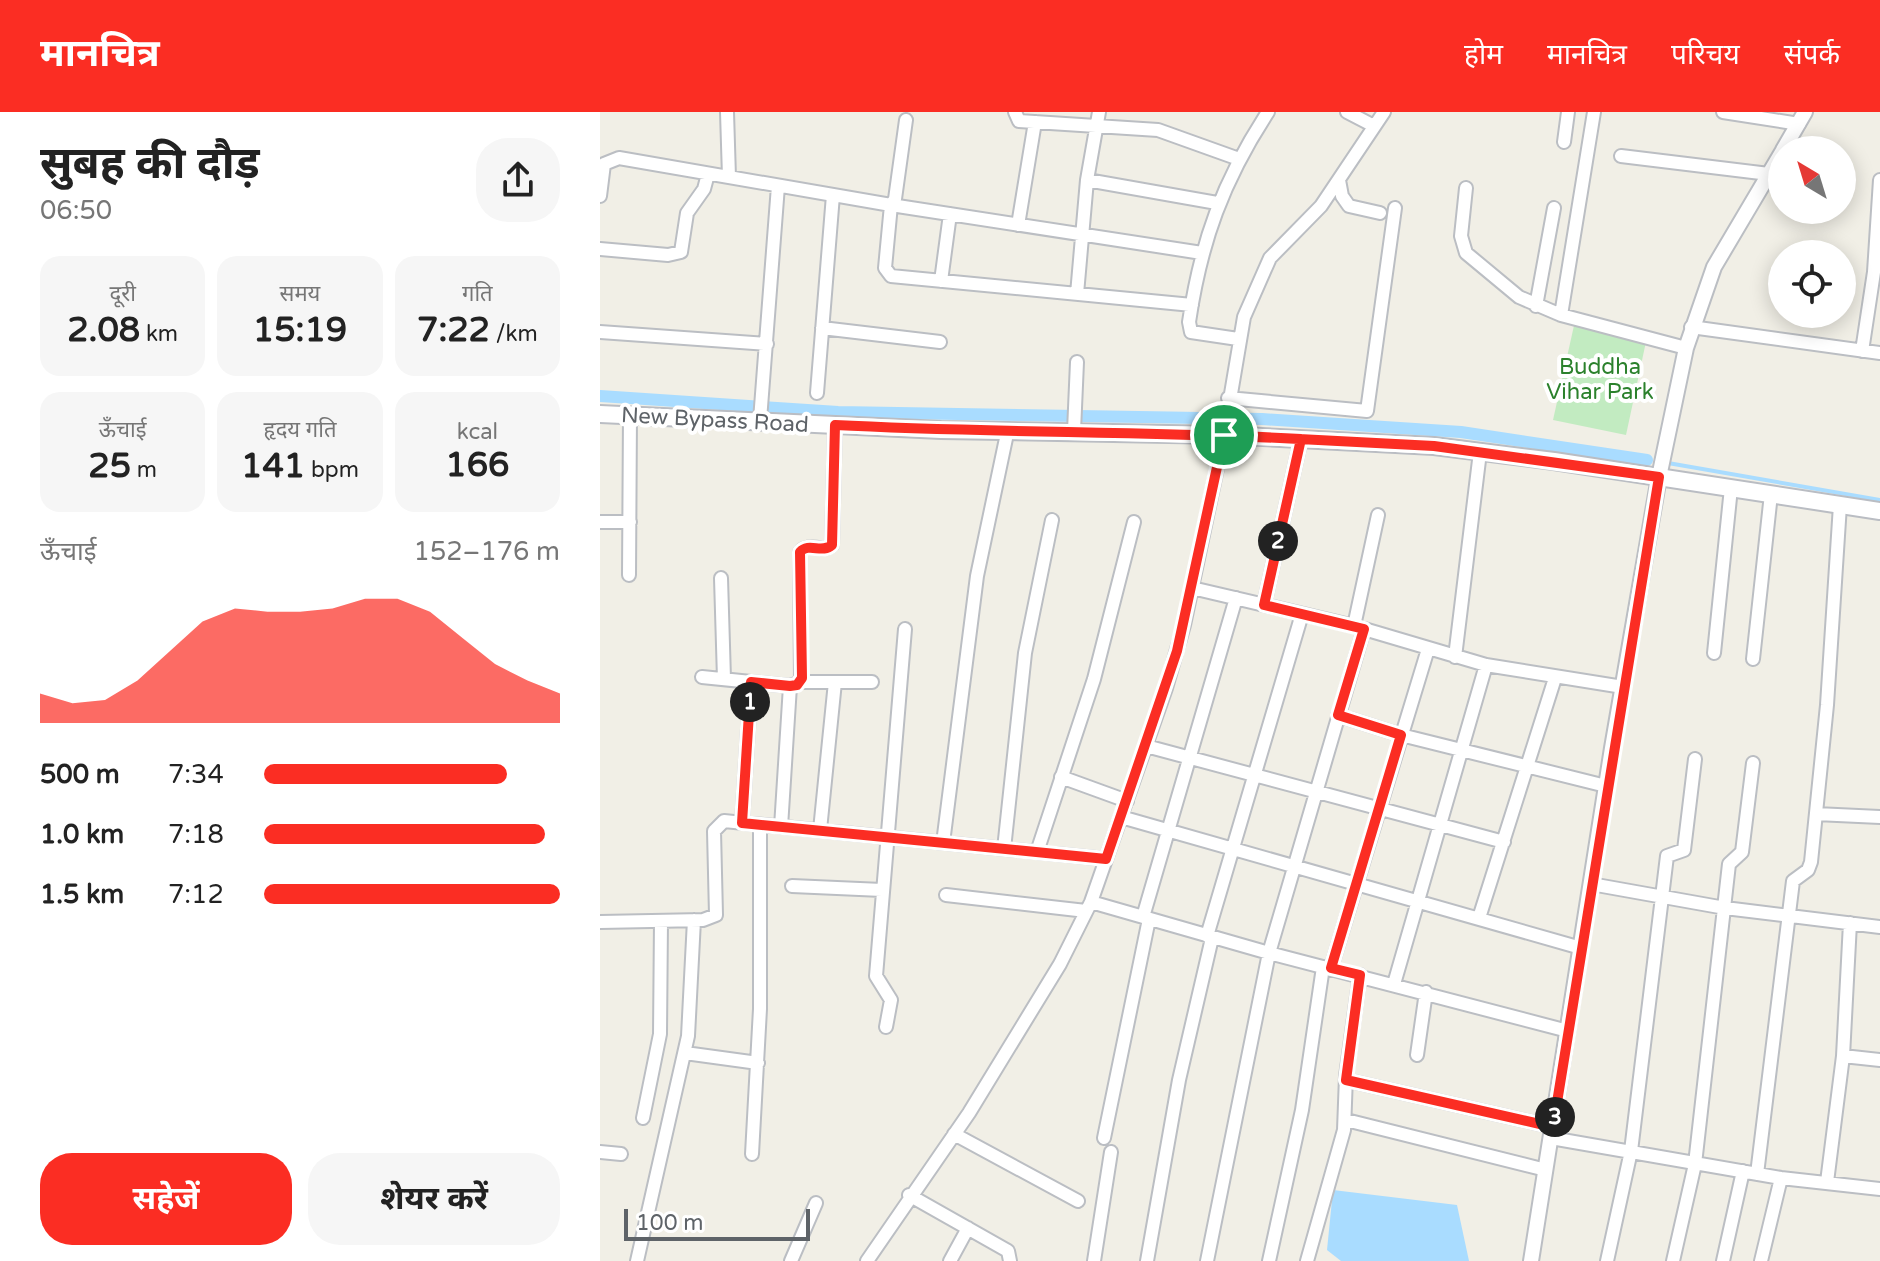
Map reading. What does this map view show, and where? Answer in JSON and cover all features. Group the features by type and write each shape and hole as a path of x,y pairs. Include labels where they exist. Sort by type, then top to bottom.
{"main road":[{"name":"New Bypass Road","path":"600,414 761,411 835,425 941,430 1008,429 1075,421 1225,423 1301,439 1480,452 1880,511"}],"street":[{"path":"727,112 729,177"},
{"path":"1015,112 1019,121 1170,133 1239,159"},
{"path":"1077,294 1087,180 1099,112"},
{"path":"1238,339 1191,332 1192,305 1202,253 1217,203 1268,112"},
{"path":"1347,112 1374,126"},
{"path":"867,1261 909,1195 954,1134 1060,964 1089,907 1166,688 1192,588 1225,423 1238,339 1270,258 1321,206 1384,112"},
{"path":"1564,142 1568,112"},
{"path":"1561,315 1594,112"},
{"path":"1723,112 1802,118 1792,136"},
{"path":"906,120 895,199 891,205 885,271 891,276 1192,305"},
{"path":"1018,225 1035,122"},
{"path":"1621,156 1768,174"},
{"path":"600,196 603,168 611,159 1202,253"},
{"path":"600,249 668,255 681,252 690,206 704,189 708,174"},
{"path":"1531,1261 1606,786 1659,477 1686,348 1714,267 1768,176"},
{"path":"1087,180 1217,203"},
{"path":"1339,180 1342,196 1349,206 1380,213"},
{"path":"1862,351 1876,287 1880,180"},
{"path":"761,411 778,186"},
{"path":"1466,188 1461,236 1466,253 1509,290 1536,306 1561,315 1686,348"},
{"path":"817,393 833,195"},
{"path":"1228,398 1367,411 1395,208"},
{"path":"1536,306 1554,208"},
{"path":"941,281 950,214"},
{"path":"1691,327 1880,353"},
{"path":"822,328 940,342"},
{"path":"600,332 767,344"},
{"path":"1075,421 1077,362"},
{"path":"629,575 630,415"},
{"path":"781,827 796,684 800,552 807,547 824,549 832,545 835,425"},
{"path":"943,843 977,576 1008,429"},
{"path":"1264,605 1301,439"},
{"path":"1455,657 1480,452"},
{"path":"1714,653 1731,488"},
{"path":"1753,659 1771,494"},
{"path":"1757,1174 1794,877 1810,867 1840,505"},
{"path":"1207,1261 1269,953 1338,715 1359,627 1378,515"},
{"path":"1004,849 1025,653 1052,520"},
{"path":"600,522 630,522"},
{"path":"1037,852 1094,679 1134,522"},
{"path":"721,578 724,679"},
{"path":"1192,588 1359,627 1486,665 1623,687"},
{"path":"1104,1138 1146,918 1236,598"},
{"path":"1147,1261 1179,1080 1210,937 1302,614"},
{"path":"886,1027 891,1000 876,976 885,835 905,629"},
{"path":"1269,1261 1302,1110 1327,968 1358,885 1428,649"},
{"path":"1394,984 1486,665"},
{"path":"702,677 796,684 872,682"},
{"path":"1479,918 1555,678"},
{"path":"742,823 751,682"},
{"path":"820,830 835,682"},
{"path":"1338,715 1401,735 1606,786"},
{"path":"1146,746 1504,842"},
{"path":"1607,1261 1631,1151 1667,856 1684,850 1695,759"},
{"path":"1673,1261 1695,1164 1729,861 1739,856 1743,847 1753,763"},
{"path":"1061,777 1127,801"},
{"path":"1816,814 1880,817"},
{"path":"1121,817 1581,948"},
{"path":"600,922 710,919 718,909 715,826 724,821 1106,859"},
{"path":"752,1154 758,1063 760,825"},
{"path":"1591,884 1725,908 1880,927"},
{"path":"792,886 882,890"},
{"path":"946,895 1089,907 1146,918 1568,1031"},
{"path":"637,1261 685,1053 693,998 694,920"},
{"path":"643,1118 660,1034 661,921"},
{"path":"1827,1182 1843,1056 1850,923"},
{"path":"1307,1261 1333,1178 1346,1120 1346,1080 1360,975"},
{"path":"1417,1055 1426,992"},
{"path":"685,1053 758,1063"},
{"path":"1843,1056 1880,1060"},
{"path":"1346,1080 1631,1151 1781,1178 1880,1189"},
{"path":"1346,1120 1546,1170"},
{"path":"954,1134 1078,1201"},
{"path":"600,1152 621,1154"},
{"path":"1094,1261 1111,1152"},
{"path":"1723,1261 1743,1171"},
{"path":"1776,1261 1761,1259 1781,1178"},
{"path":"909,1195 1008,1251 1010,1261"},
{"path":"791,1261 816,1203"},
{"path":"950,1261 968,1228"}],"green space":[{"name":"Buddha Vihar Park","path":"1575,321 1647,337 1626,435 1553,420"}],"water":[{"path":"1333,1190 1457,1205 1469,1261 1341,1261 1327,1250"}],"waterway":[{"path":"600,396 838,412 1262,419 1461,432 1647,460"},
{"path":"1668,463 1880,500"}],"route":[{"path":"1224,435 1177,651 1106,859 742,823 751,682 790,686 797,685 802,678 800,552 807,547 824,549 832,545 835,425 941,430 1008,429 1224,435 1301,439 1264,605 1364,629 1338,715 1401,735 1331,968 1360,975 1346,1080 1553,1127 1612,748 1659,477 1434,446 1224,435"}]}
